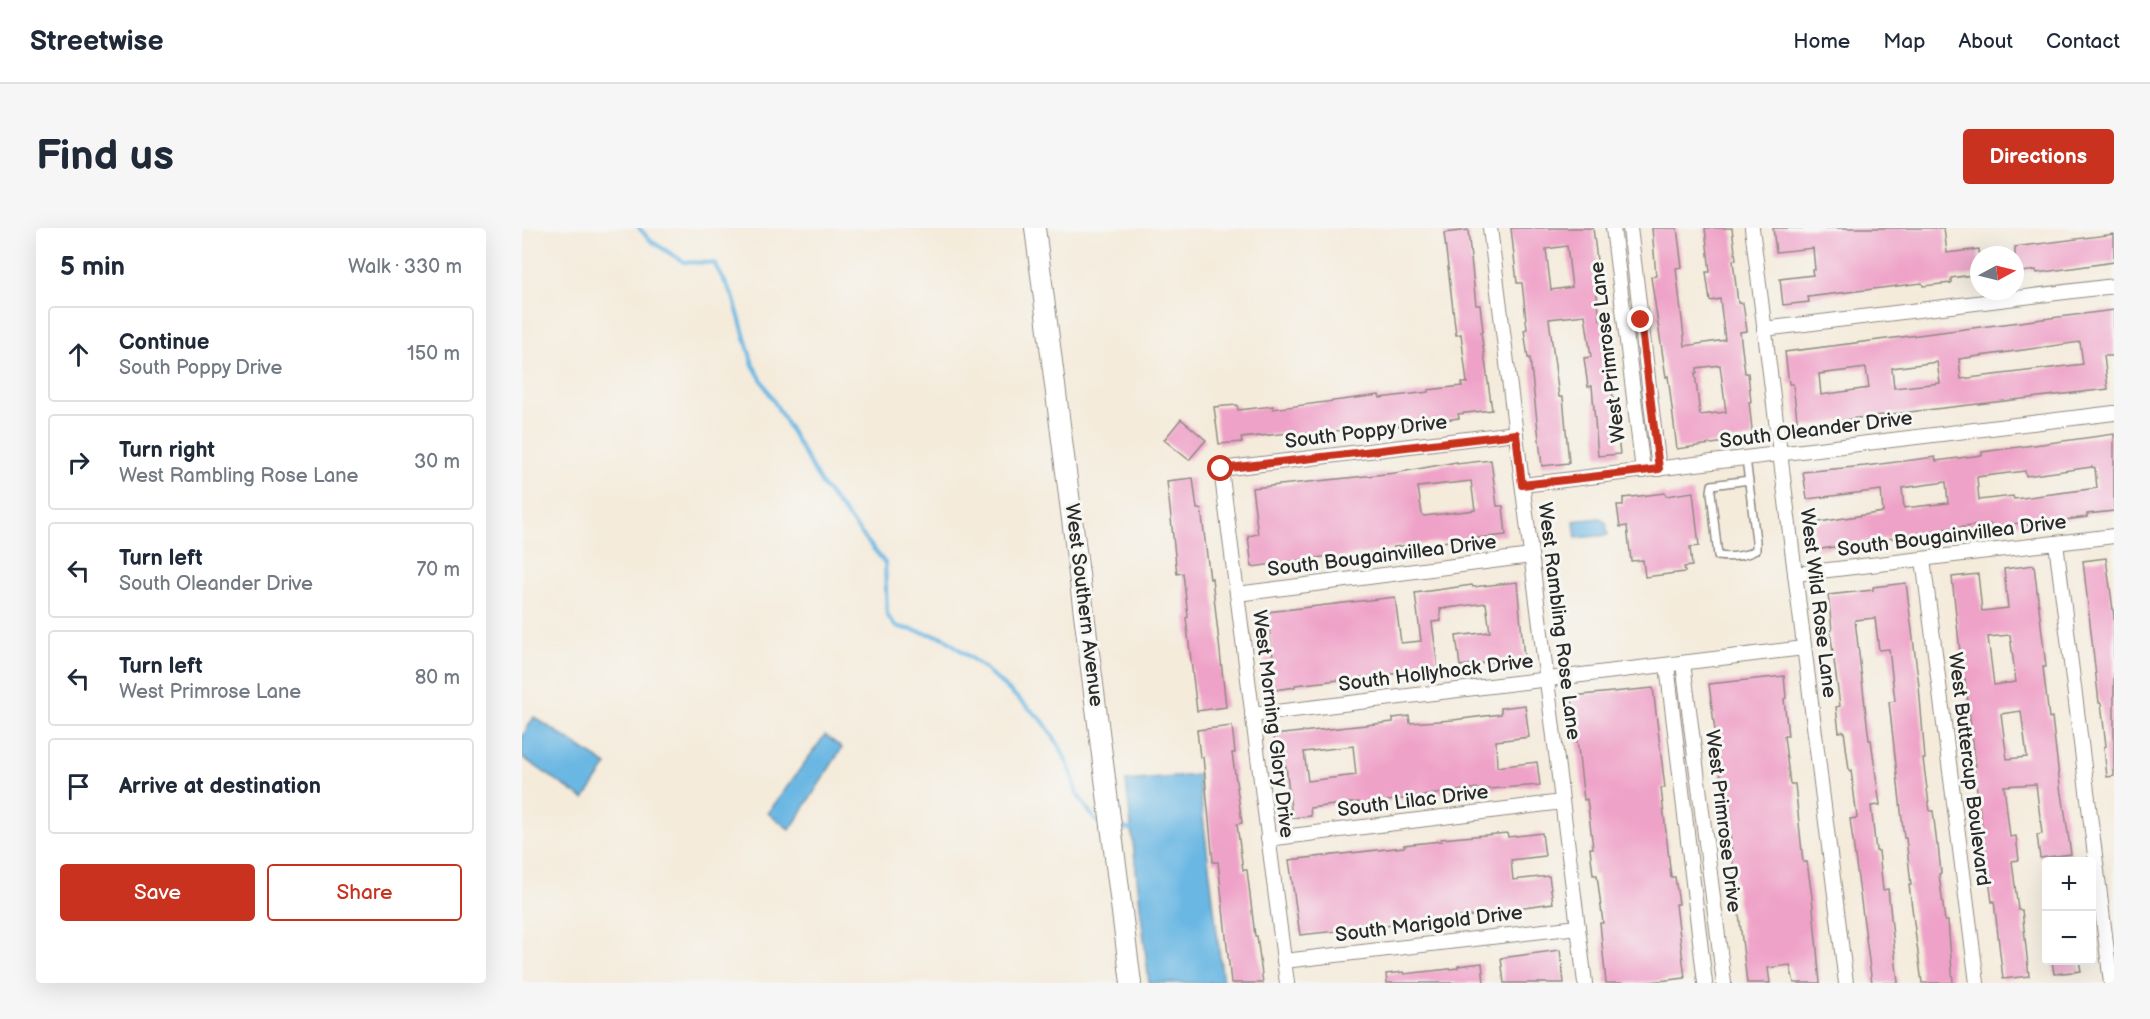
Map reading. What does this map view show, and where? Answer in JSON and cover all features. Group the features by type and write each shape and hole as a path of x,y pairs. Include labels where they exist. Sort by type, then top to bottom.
{"main road":[{"name":"West Southern Avenue","path":"1035,228 1131,983"}],"street":[{"name":"West Rambling Rose Lane","path":"1490,228 1585,983"},
{"name":"West Primrose Lane","path":"1613,228 1643,471"},
{"name":"West Primrose Lane","path":"1630,228 1659,469"},
{"name":"West Wild Rose Lane","path":"1752,228 1846,983"},
{"path":"1764,329 2114,286"},
{"path":"1624,322 1641,320"},
{"name":"South Oleander Drive","path":"1522,485 2114,413"},
{"name":"South Poppy Drive","path":"1221,469 1516,434"},
{"name":"West Morning Glory Drive","path":"1221,469 1287,983"},
{"name":"South Bougainvillea Drive","path":"1795,574 2114,536"},
{"path":"2056,543 2111,983"},
{"name":"South Bougainvillea Drive","path":"1237,594 1532,556"},
{"name":"West Buttercup Boulevard","path":"1923,559 1977,983"},
{"name":"South Hollyhock Drive","path":"1252,715 1804,648"},
{"name":"West Primrose Drive","path":"1683,663 1724,983"},
{"name":"West Primrose Drive","path":"1667,665 1705,983"},
{"name":"South Lilac Drive","path":"1268,839 1562,802"},
{"name":"South Marigold Drive","path":"1284,961 1578,927"}],"lane":[{"path":"1746,458 1749,480 1756,550 1749,554 1718,556 1712,485 1749,480"}],"water":[{"path":"1600,518 1606,523 1608,535 1576,538 1574,521"},
{"path":"534,717 607,765 584,799 522,757 522,737"},
{"path":"825,735 842,748 790,830 768,813"},
{"path":"1198,775 1223,983 1149,983 1126,781"}],"building":[{"path":"1511,228 1593,228 1599,277 1595,278 1600,320 1608,320 1611,348 1607,348 1620,454 1598,456 1592,386 1588,387 1584,358 1591,357 1585,315 1549,319 1559,397 1563,397 1569,463 1542,466 1530,358 1528,358 1524,330 1527,329 1522,283 1517,283","holes":["1567,246 1572,287 1551,290 1546,249"]},
{"path":"1652,228 1677,228 1682,267 1676,268 1685,346 1725,340 1720,299 1710,301 1706,272 1710,272 1705,228 1732,228 1738,303 1743,303 1747,331 1740,332 1745,373 1748,373 1753,438 1677,449 1668,376 1666,377 1651,277 1656,276","holes":["1720,365 1726,412 1700,415 1695,373 1697,373 1697,368"]},
{"path":"1773,228 1944,228 1947,253 1970,250 1970,275 1951,278 1951,283 1923,286 1922,283 1808,297 1809,302 1783,305 1780,279 1813,275 1812,270 1815,270 1813,248 1776,252"},
{"path":"1468,230 1476,305 1480,305 1483,331 1481,332 1492,410 1458,414 1459,418 1398,426 1398,424 1291,436 1290,433 1241,438 1242,442 1219,444 1214,407 1237,405 1238,410 1273,406 1273,409 1379,395 1380,398 1428,392 1428,390 1462,386 1461,383 1467,383 1461,334 1456,335 1444,233"},
{"path":"2114,234 2114,262 2037,273 2036,270 2024,272 2023,246"},
{"path":"2114,310 2114,356 2104,356 2108,389 1857,418 1798,428 1793,384 1789,384 1785,352","holes":["2080,342 2083,364 1961,379 1959,359","1937,362 1940,383 1894,388 1892,368","1866,368 1869,388 1821,395 1819,374"]},
{"path":"1181,419 1206,440 1189,460 1164,440"},
{"path":"2114,434 2114,511 2028,525 2027,522 1990,527 1990,524 1945,529 1945,533 1873,540 1816,550 1813,523 1883,512 1881,490 1807,499 1803,472 1935,457 1936,461 1982,455 1982,452","holes":["2095,468 2097,488 2014,499 2013,496 1979,500 1977,477 2025,471 2026,476","1946,482 1948,503 1904,508 1902,488"]},
{"path":"1491,460 1497,506 1503,506 1506,535 1394,547 1394,549 1329,559 1329,556 1252,567 1248,536 1258,534 1252,488 1395,473 1457,462 1457,464","holes":["1471,481 1475,510 1424,516 1418,487"]},
{"path":"1193,478 1197,509 1201,509 1210,579 1212,578 1226,707 1197,711 1183,573 1177,574 1167,481"},
{"path":"1693,492 1699,546 1690,547 1692,566 1684,567 1685,572 1645,577 1643,560 1631,561 1627,526 1620,527 1617,505 1623,505 1623,498"},
{"path":"2106,558 2114,617 2114,776 2107,777 2104,747 2106,746 2083,561"},
{"path":"2034,565 2046,667 2043,667 2049,718 2052,717 2071,854 2040,858 2037,835 2042,834 2036,784 2004,786 2010,837 2016,836 2019,860 2012,861 2018,910 2022,910 2029,976 2003,979 1977,790 1965,679 1963,680 1952,577 1978,574 1982,611 2008,608 2004,569","holes":["2010,635 2016,682 1994,685 1988,637","2021,711 2027,757 2007,759 2001,714"]},
{"path":"1517,582 1524,658 1460,666 1456,636 1490,632 1486,603 1440,609 1441,621 1432,622 1438,669 1295,685 1295,687 1268,691 1264,659 1273,658 1267,612 1395,597 1401,643 1421,641 1415,593 1472,585 1473,587"},
{"path":"1906,583 1919,686 1925,759 1923,759 1930,811 1933,811 1938,845 1941,873 1939,874 1945,921 1948,921 1953,983 1922,983 1889,702 1895,701 1889,649 1879,650 1875,618 1855,620 1869,740 1871,740 1880,805 1871,806 1876,851 1879,851 1883,890 1888,889 1898,983 1872,983 1850,819 1857,818 1851,770 1849,770 1844,731 1839,732 1836,707 1840,706 1828,595 1873,590 1873,587"},
{"path":"1784,676 1788,736 1784,736 1790,784 1795,784 1803,862 1807,862 1820,983 1794,983 1790,965 1768,968 1770,983 1747,983 1728,818 1723,819 1720,794 1723,794 1709,684"},
{"path":"1653,688 1665,788 1661,788 1671,877 1675,877 1679,904 1676,904 1685,978 1641,983 1606,983 1600,923 1603,923 1597,875 1593,875 1590,848 1593,848 1587,799 1584,800 1572,696"},
{"path":"1525,705 1529,737 1496,741 1497,767 1537,762 1540,785 1477,790 1477,788 1360,805 1359,802 1310,808 1311,816 1292,818 1286,766 1278,767 1274,735 1393,722 1393,718 1409,716 1410,723 1453,720 1501,714 1501,708","holes":["1353,746 1356,775 1308,781 1304,752"]},
{"path":"1232,726 1235,753 1232,753 1242,823 1237,824 1243,870 1247,870 1263,983 1231,983 1218,862 1213,862 1203,757 1200,757 1197,730"},
{"path":"1507,833 1508,837 1542,833 1545,856 1511,860 1513,880 1549,876 1553,903 1440,920 1300,935 1289,860 1404,847 1404,845 1441,841 1441,839"},
{"path":"1560,950 1564,983 1504,983 1501,958"},
{"path":"1482,963 1484,983 1387,983 1386,974 1458,968 1458,966"},
{"path":"2053,965 2080,965 2081,971 2054,974"}],"waterway":[{"path":"639,228 651,241 684,262 714,263 733,296 753,365 822,485 885,563 887,615 895,626 943,637 984,668 1043,721 1060,747 1071,772 1077,794 1096,821 1103,823"},
{"path":"1116,826 1135,831"}],"route":[{"path":"1221,469 1516,434 1522,485 1659,469 1641,320"}]}
